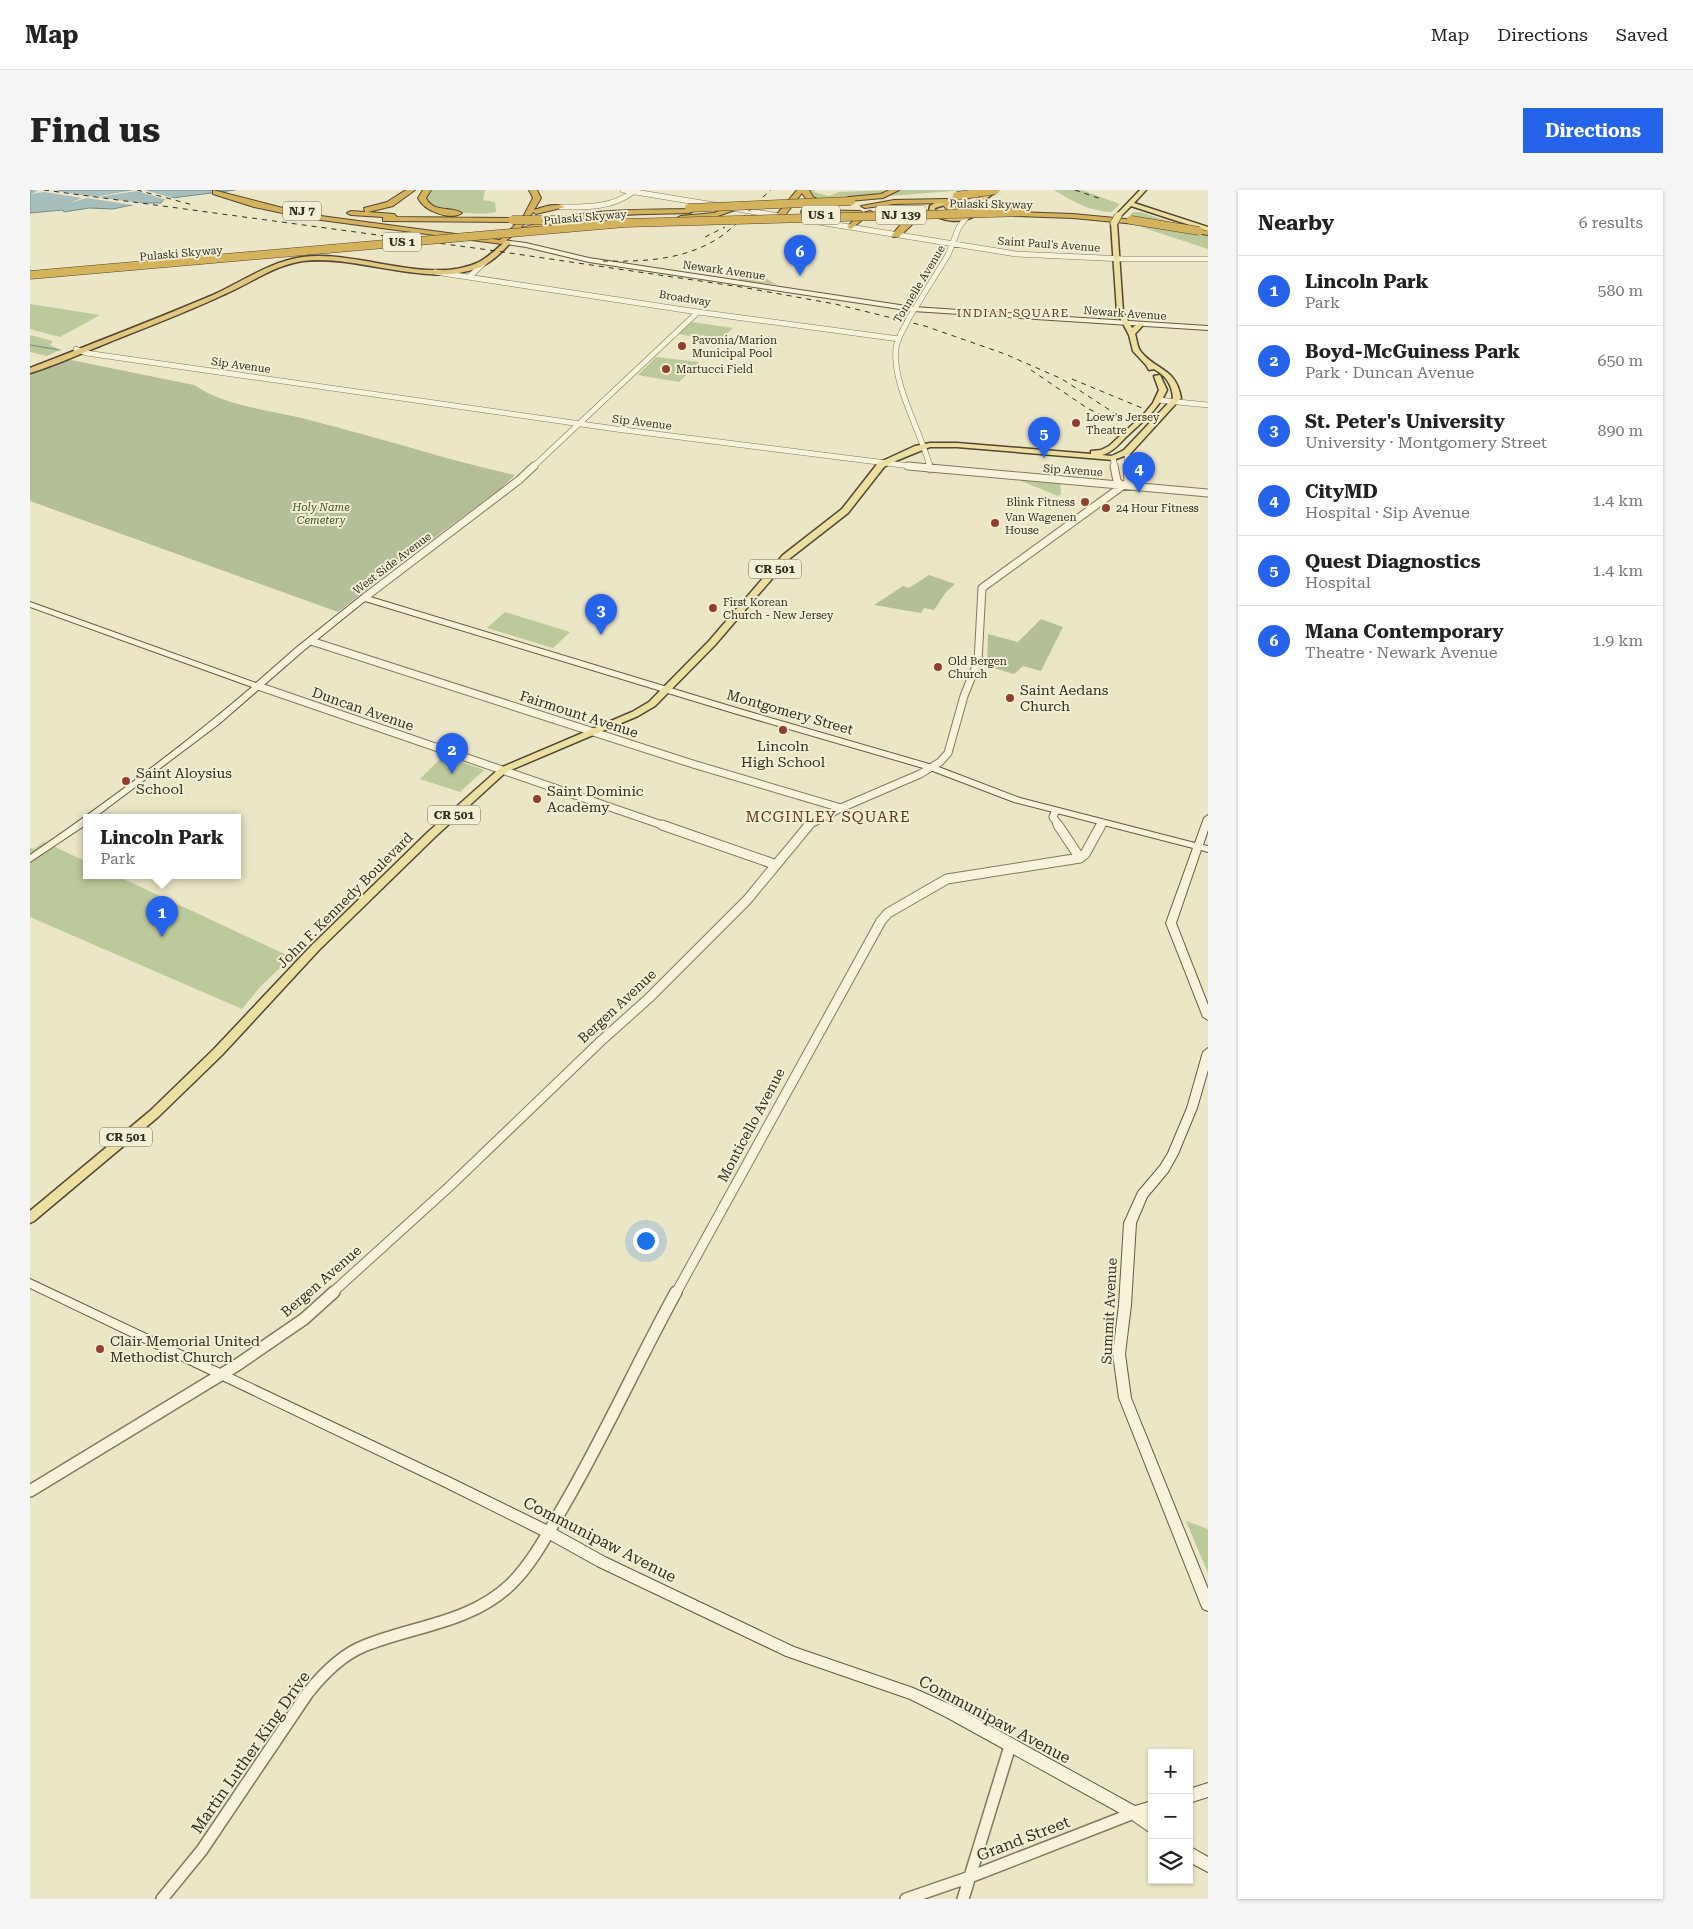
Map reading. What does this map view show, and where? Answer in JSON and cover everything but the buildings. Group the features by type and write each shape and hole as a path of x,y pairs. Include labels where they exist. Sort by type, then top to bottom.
{"highway":[{"path":"343,211 373,209 398,199 411,190"},
{"path":"428,190 423,194 422,199 430,207 452,212 515,217 589,220 709,216 723,213 732,208"},
{"path":"526,190 538,201 547,205 561,207"},
{"path":"533,190 538,197 536,212"},
{"path":"30,369 240,285 291,268 292,265 286,262 305,258 333,257 435,272 472,267 486,261 505,242 526,218 543,194 541,190"},
{"path":"778,217 801,190"},
{"path":"806,190 806,195 813,201 840,209 916,207 1026,214"},
{"path":"805,211 850,200 880,197 895,190"},
{"path":"520,231 556,218 930,196 972,190"},
{"name":"US 1","path":"778,217 830,214 894,202 964,198 984,190"},
{"path":"850,200 949,199 995,190"},
{"path":"949,199 948,207 966,215 976,211 981,199 995,190"},
{"path":"213,191 283,211 505,242"},
{"name":"NJ 7","path":"213,191 322,210 383,216 461,218"},
{"name":"NJ 7","path":"230,193 293,209 375,218 461,218 489,215"},
{"path":"932,211 932,207 949,199 976,211 993,214"},
{"path":"453,271 480,260 520,231 536,212 544,208 561,207"},
{"path":"1004,209 1055,213"},
{"path":"461,218 689,210 838,213 1004,209 1069,211 1118,216"},
{"path":"589,220 689,210"},
{"name":"US 1","path":"805,211 868,220 950,218 966,215"},
{"name":"Pulaski Skyway","path":"30,279 594,227 805,211 1026,214 1137,222"},
{"path":"932,211 966,215 1065,216 1137,222"},
{"path":"932,211 937,215 950,218"},
{"path":"851,227 865,214 876,212"},
{"name":"Pulaski Skyway","path":"30,275 593,225 778,217 1055,213 1137,222"},
{"path":"459,236 449,233 446,229 458,224 487,228 502,227 512,225 526,218"},
{"path":"896,235 915,218"},
{"path":"894,219 902,221 905,225"},
{"name":"NJ 139","path":"1137,222 1206,231"},
{"name":"NJ 139","path":"1137,222 1189,231 1206,231"},
{"name":"Broadway","path":"78,350 217,293 266,268 294,258 320,255 344,256 453,271"},
{"path":"266,268 274,258"}],"main road":[{"path":"1143,190 1118,216 1114,223 1118,306 1123,322 1131,334 1136,351 1168,385 1170,398 1174,402"},
{"path":"1130,204 1206,231"},
{"name":"Newark Avenue","path":"505,242 529,245 589,260 914,309 1208,328"},
{"path":"1131,334 1137,326 1142,324"},
{"path":"1148,364 1160,368 1171,380 1176,393 1174,402"},
{"path":"1158,376 1163,390 1158,400 1162,405 1157,412 1158,418"},
{"name":"John F. Kennedy Boulevard","path":"1075,454 1102,453 1112,448 1125,434 1132,431 1158,400"},
{"name":"John F. Kennedy Boulevard","path":"30,1218 154,1114 224,1046 315,948 432,834 503,770 646,708 712,643 786,557 845,511 881,465 924,446 957,445 1113,458 1127,452 1174,402"},
{"path":"1113,458 1117,449 1132,431"},
{"name":"West Side Avenue","path":"95,814 196,738 364,598"},
{"name":"Montgomery Street","path":"364,598 666,690 933,768 1017,800 1055,812 1203,848"},
{"name":"Duncan Avenue","path":"30,604 258,686"},
{"path":"1208,818 1203,848 1171,923 1208,1018"},
{"name":"West Side Avenue","path":"30,860 83,823"},
{"name":"Summit Avenue","path":"1208,1052 1192,1108 1173,1154 1164,1169 1142,1195 1130,1223 1125,1306 1119,1354 1125,1398 1208,1604"},
{"name":"Communipaw Avenue","path":"30,1283 548,1532 602,1562 791,1652 914,1694 951,1712 1134,1813 1148,1824"},
{"path":"1193,1795 1208,1790"},
{"name":"Grand Street","path":"1134,1813 1148,1809"},
{"path":"1193,1855 1208,1864"}],"street":[{"name":"Saint Paul's Avenue","path":"623,190 778,217 1019,254 1116,259 1208,259"},
{"path":"561,207 609,205 623,200 634,192"},
{"name":"Tonnelle Avenue","path":"930,469 899,372 896,349 909,318 954,244 960,224 966,215"},
{"path":"950,218 960,224"},
{"path":"469,277 486,261"},
{"name":"Broadway","path":"453,271 469,277 698,312 899,338"},
{"name":"West Side Avenue","path":"364,598 515,483 698,312"},
{"name":"Sip Avenue","path":"78,350 579,423 930,469 1208,492"},
{"path":"1158,400 1208,404"},
{"path":"1113,458 1117,481 1121,486 1128,482 1127,452"},
{"name":"Bergen Avenue","path":"30,1491 222,1374 304,1319 450,1186 601,1041 649,998 747,900 806,826 841,808 933,768 948,753 964,696 978,661 982,588 1121,486"},
{"name":"Fairmount Avenue","path":"311,641 692,764 841,808"},
{"name":"Duncan Avenue","path":"258,686 774,864"},
{"path":"1055,812 1053,817 1080,858 1085,854 1102,823"},
{"name":"Monticello Avenue","path":"548,1532 577,1483 673,1298 881,920 888,913 947,879 1080,858"},
{"name":"Martin Luther King Drive","path":"162,1899 202,1850 307,1694 324,1673 363,1646 455,1618 477,1609 510,1585 541,1545 548,1532"},
{"path":"963,1899 1010,1746"},
{"name":"Grand Street","path":"906,1899 970,1877 1134,1813"}],"green space":[{"path":"433,190 485,190 483,200 495,202 496,212 471,213 440,208 427,200 428,194"},
{"path":"809,190 815,190 814,192 829,196 839,192 892,190 878,196 812,199"},
{"path":"898,190 964,190 890,196"},
{"path":"1054,190 1082,190 1120,204 1112,212 1104,212 1075,202"},
{"path":"1133,212 1140,212 1208,234 1208,249 1124,223"},
{"path":"746,271 758,273 777,285 738,280"},
{"path":"30,304 100,315 60,337 30,329"},
{"path":"692,322 733,328 721,339 702,335 699,338 679,334"},
{"path":"30,335 53,341 50,345 60,350 47,356 30,352"},
{"name":"Martucci Field","path":"656,357 699,363 679,382 638,375"},
{"name":"Holy Name Cemetery","path":"66,359 194,385 207,393 236,404 298,417 464,463 515,475 499,490 338,612 30,501 30,374"},
{"path":"1016,479 1060,482 1061,494 1058,496"},
{"path":"929,575 955,584 946,592 934,610 924,608 921,613 874,605 903,586 909,588"},
{"path":"505,612 570,632 553,648 487,628"},
{"path":"1041,619 1063,627 1041,671 1023,666 1014,674 987,666 988,634 1018,642"},
{"path":"443,756 484,770 460,792 420,779"},
{"path":"44,842 83,860 83,879 123,879 291,957 260,987 242,1009 30,917 30,848 34,849"},
{"path":"1186,1521 1208,1529 1208,1573"}],"water":[{"path":"30,190 235,190 164,199 161,203 141,203 113,209 89,208 64,212 63,210 30,213"}],"pier":[{"path":"31,190 59,190 56,191 94,197 134,190 145,190 179,200 170,201 137,191 98,197 153,205 139,206 87,198 69,203 82,198 44,192 30,194 38,191"}],"waterway":[{"path":"30,345 60,350"}],"railway":[{"path":"44,190 489,250 741,287 835,304 925,326 1005,354 1062,379 1128,422"},
{"path":"137,190 193,205"},
{"path":"603,261 650,260 695,250 723,235 771,190"},
{"path":"1075,190 1101,199"},
{"path":"705,237 725,227"},
{"path":"1031,370 1087,408 1105,417"},
{"path":"1072,379 1142,408"}],"place":[{"name":"Mana Contemporary","path":"800,276"},
{"name":"Pavonia/Marion Municipal Pool","path":"682,346"},
{"name":"Martucci Field","path":"666,369"},
{"name":"Loew's Jersey Theatre","path":"1076,423"},
{"name":"Quest Diagnostics","path":"1044,458"},
{"name":"CityMD","path":"1139,493"},
{"name":"Blink Fitness","path":"1085,502"},
{"name":"24 Hour Fitness","path":"1106,508"},
{"name":"Van Wagenen House","path":"995,523"},
{"name":"First Korean Church - New Jersey","path":"713,608"},
{"name":"St. Peter's University","path":"601,635"},
{"name":"Old Bergen Church","path":"938,667"},
{"name":"Saint Aedans Church","path":"1010,698"},
{"name":"Lincoln High School","path":"783,730"},
{"name":"Boyd-McGuiness Park","path":"452,774"},
{"name":"Saint Aloysius School","path":"126,781"},
{"name":"Saint Dominic Academy","path":"537,799"},
{"name":"Lincoln Park","path":"162,937"},
{"name":"Clair Memorial United Methodist Church","path":"100,1349"}],"district":[{"name":"INDIAN SQUARE","path":"1013,313"},
{"name":"MCGINLEY SQUARE","path":"828,817"}]}
